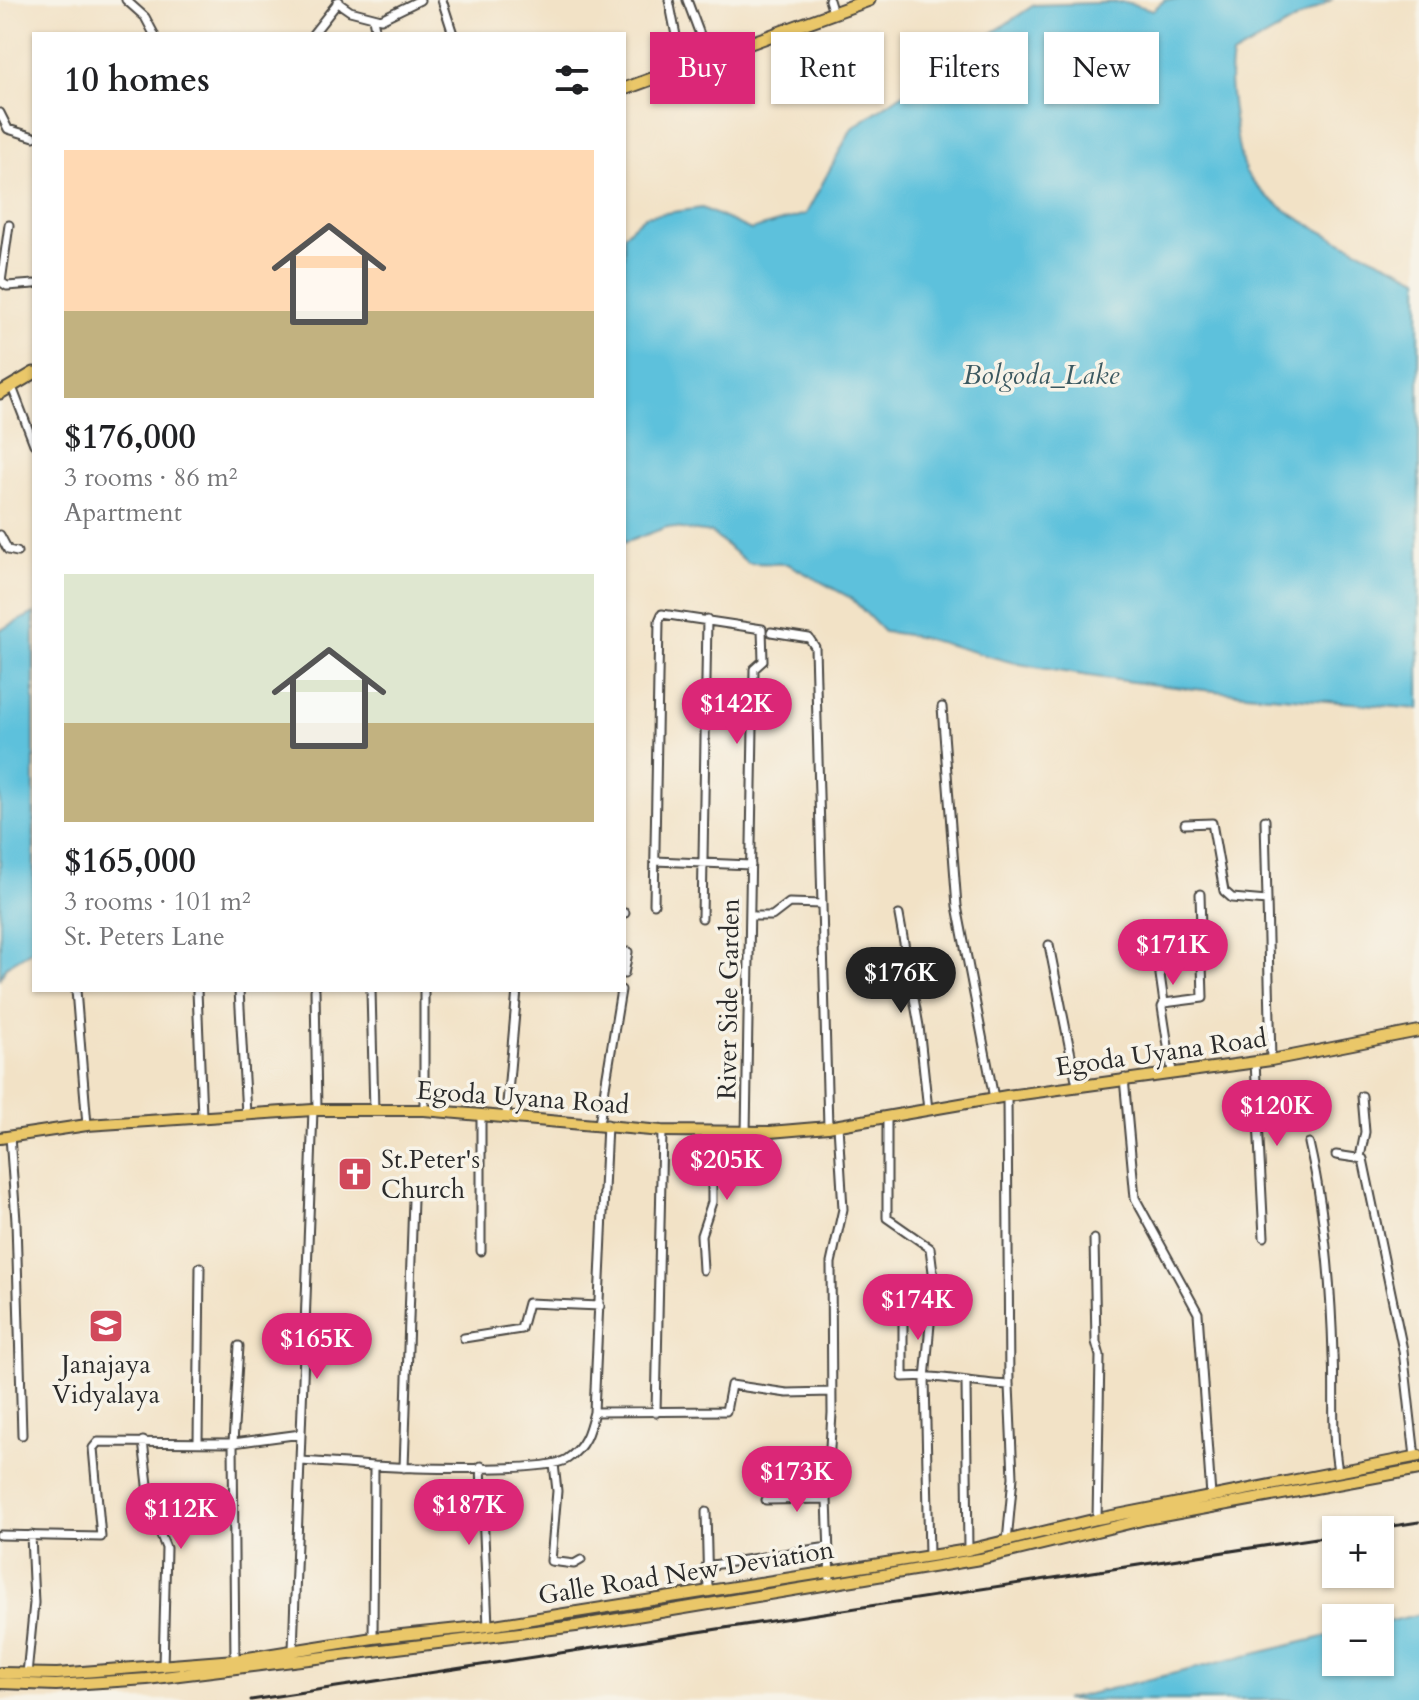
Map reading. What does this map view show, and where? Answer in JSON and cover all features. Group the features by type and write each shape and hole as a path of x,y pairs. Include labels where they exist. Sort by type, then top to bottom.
{"highway":[{"path":"755,40 867,0"},
{"path":"626,88 650,79"},
{"path":"0,393 32,374"}],"main road":[{"name":"Egoda Uyana Road","path":"5,1137 87,1125 315,1110 424,1110 662,1131 746,1134 833,1126 1077,1085 1271,1060 1419,1031"},
{"name":"Galle Road New Deviation","path":"0,1683 56,1685 147,1679 576,1626 929,1555 968,1550 1097,1519 1417,1457"},
{"name":"Galle Road New Deviation","path":"0,1673 163,1667 235,1660 373,1638 488,1626 708,1590 980,1559 1146,1519 1419,1469"}],"street":[{"path":"126,0 145,17 153,32"},
{"path":"315,32 338,1 373,19 420,0"},
{"path":"442,0 452,32"},
{"path":"669,0 675,32"},
{"path":"687,0 699,32"},
{"path":"829,0 833,13"},
{"path":"373,19 376,32"},
{"path":"0,114 8,129 32,136"},
{"path":"9,225 0,282 7,286 32,284"},
{"path":"12,387 32,439"},
{"path":"0,535 8,550 17,552"},
{"path":"654,904 659,621 662,614 809,638 815,647 822,904 833,1126 843,1209 831,1263 832,1392 827,1499 830,1577"},
{"path":"702,918 707,619"},
{"name":"River Side Garden","path":"746,1134 754,669 763,661 766,631"},
{"path":"942,707 957,906 994,1098"},
{"path":"1265,820 1271,1060"},
{"path":"1185,824 1212,823 1224,891 1232,898 1267,901"},
{"path":"655,861 751,865"},
{"path":"1164,1003 1203,998 1200,894"},
{"path":"750,916 772,916 789,903 822,904"},
{"path":"899,915 919,1026 928,1110"},
{"path":"1153,925 1172,1072"},
{"path":"1049,945 1077,1085"},
{"path":"626,963 628,952"},
{"path":"76,992 85,1067 87,1125"},
{"path":"197,992 202,1116"},
{"path":"239,992 246,1114"},
{"path":"293,1650 315,1110 315,992"},
{"path":"371,992 374,1111"},
{"path":"424,992 424,1110"},
{"path":"506,1115 517,992"},
{"path":"301,1461 404,1468 554,1464 566,1460 588,1440 594,1412 600,1306 603,1124 621,992"},
{"path":"1255,1062 1264,1237"},
{"path":"1124,1078 1135,1198 1198,1313 1211,1496"},
{"path":"1007,1096 1009,1385 1013,1477 1007,1542"},
{"path":"1360,1157 1365,1132 1362,1096"},
{"path":"481,1114 481,1251"},
{"path":"887,1118 887,1218 930,1248 934,1280 926,1375 929,1555"},
{"path":"656,1413 662,1131"},
{"path":"703,1270 701,1235 712,1202 712,1134"},
{"path":"5,1137 16,1221 22,1435"},
{"path":"1309,1143 1326,1223 1325,1260 1333,1357 1332,1439 1338,1471"},
{"path":"1336,1155 1363,1159 1403,1350 1417,1457"},
{"path":"404,1468 413,1199"},
{"path":"1094,1239 1096,1342 1100,1356 1097,1519"},
{"path":"198,1442 200,1267"},
{"path":"464,1338 521,1329 528,1303 600,1306"},
{"path":"903,1319 903,1377 926,1375 966,1383 1009,1385"},
{"path":"235,1660 233,1443 239,1346"},
{"path":"966,1383 968,1550"},
{"path":"594,1412 726,1411 731,1385 787,1393 832,1392"},
{"path":"0,1535 72,1539 101,1537 93,1448 98,1442 233,1443 301,1434"},
{"path":"143,1441 151,1511 166,1548 163,1667"},
{"path":"554,1464 557,1491 551,1561 574,1564 581,1560"},
{"path":"373,1638 374,1466"},
{"path":"481,1466 488,1626"},
{"path":"766,1500 827,1499"},
{"path":"706,1512 708,1590"},
{"path":"27,1674 34,1603 31,1535"},
{"path":"706,1566 828,1547"}],"water":[{"name":"Bolgoda_Lake","path":"1165,0 1331,0 1232,56 1232,102 1241,159 1258,188 1276,204 1324,233 1419,278 1419,709 1169,686 1020,664 918,637 884,632 851,598 788,564 748,563 711,533 667,527 626,542 626,232 645,216 702,208 751,230 806,214 852,128 900,96 900,104 1028,104 1028,32 994,32 1034,5 1125,2 1153,10"},
{"path":"32,614 32,950 6,966 0,979 0,630"},
{"path":"1419,1614 1419,1700 1064,1700 1322,1637 1322,1676 1394,1676 1394,1620"}],"railway":[{"path":"1394,1526 1419,1522"},
{"path":"251,1700 1322,1537"}],"place":[{"name":"St.Peter's Church","path":"355,1174"},
{"name":"Janajaya Vidyalaya","path":"106,1326"}]}
